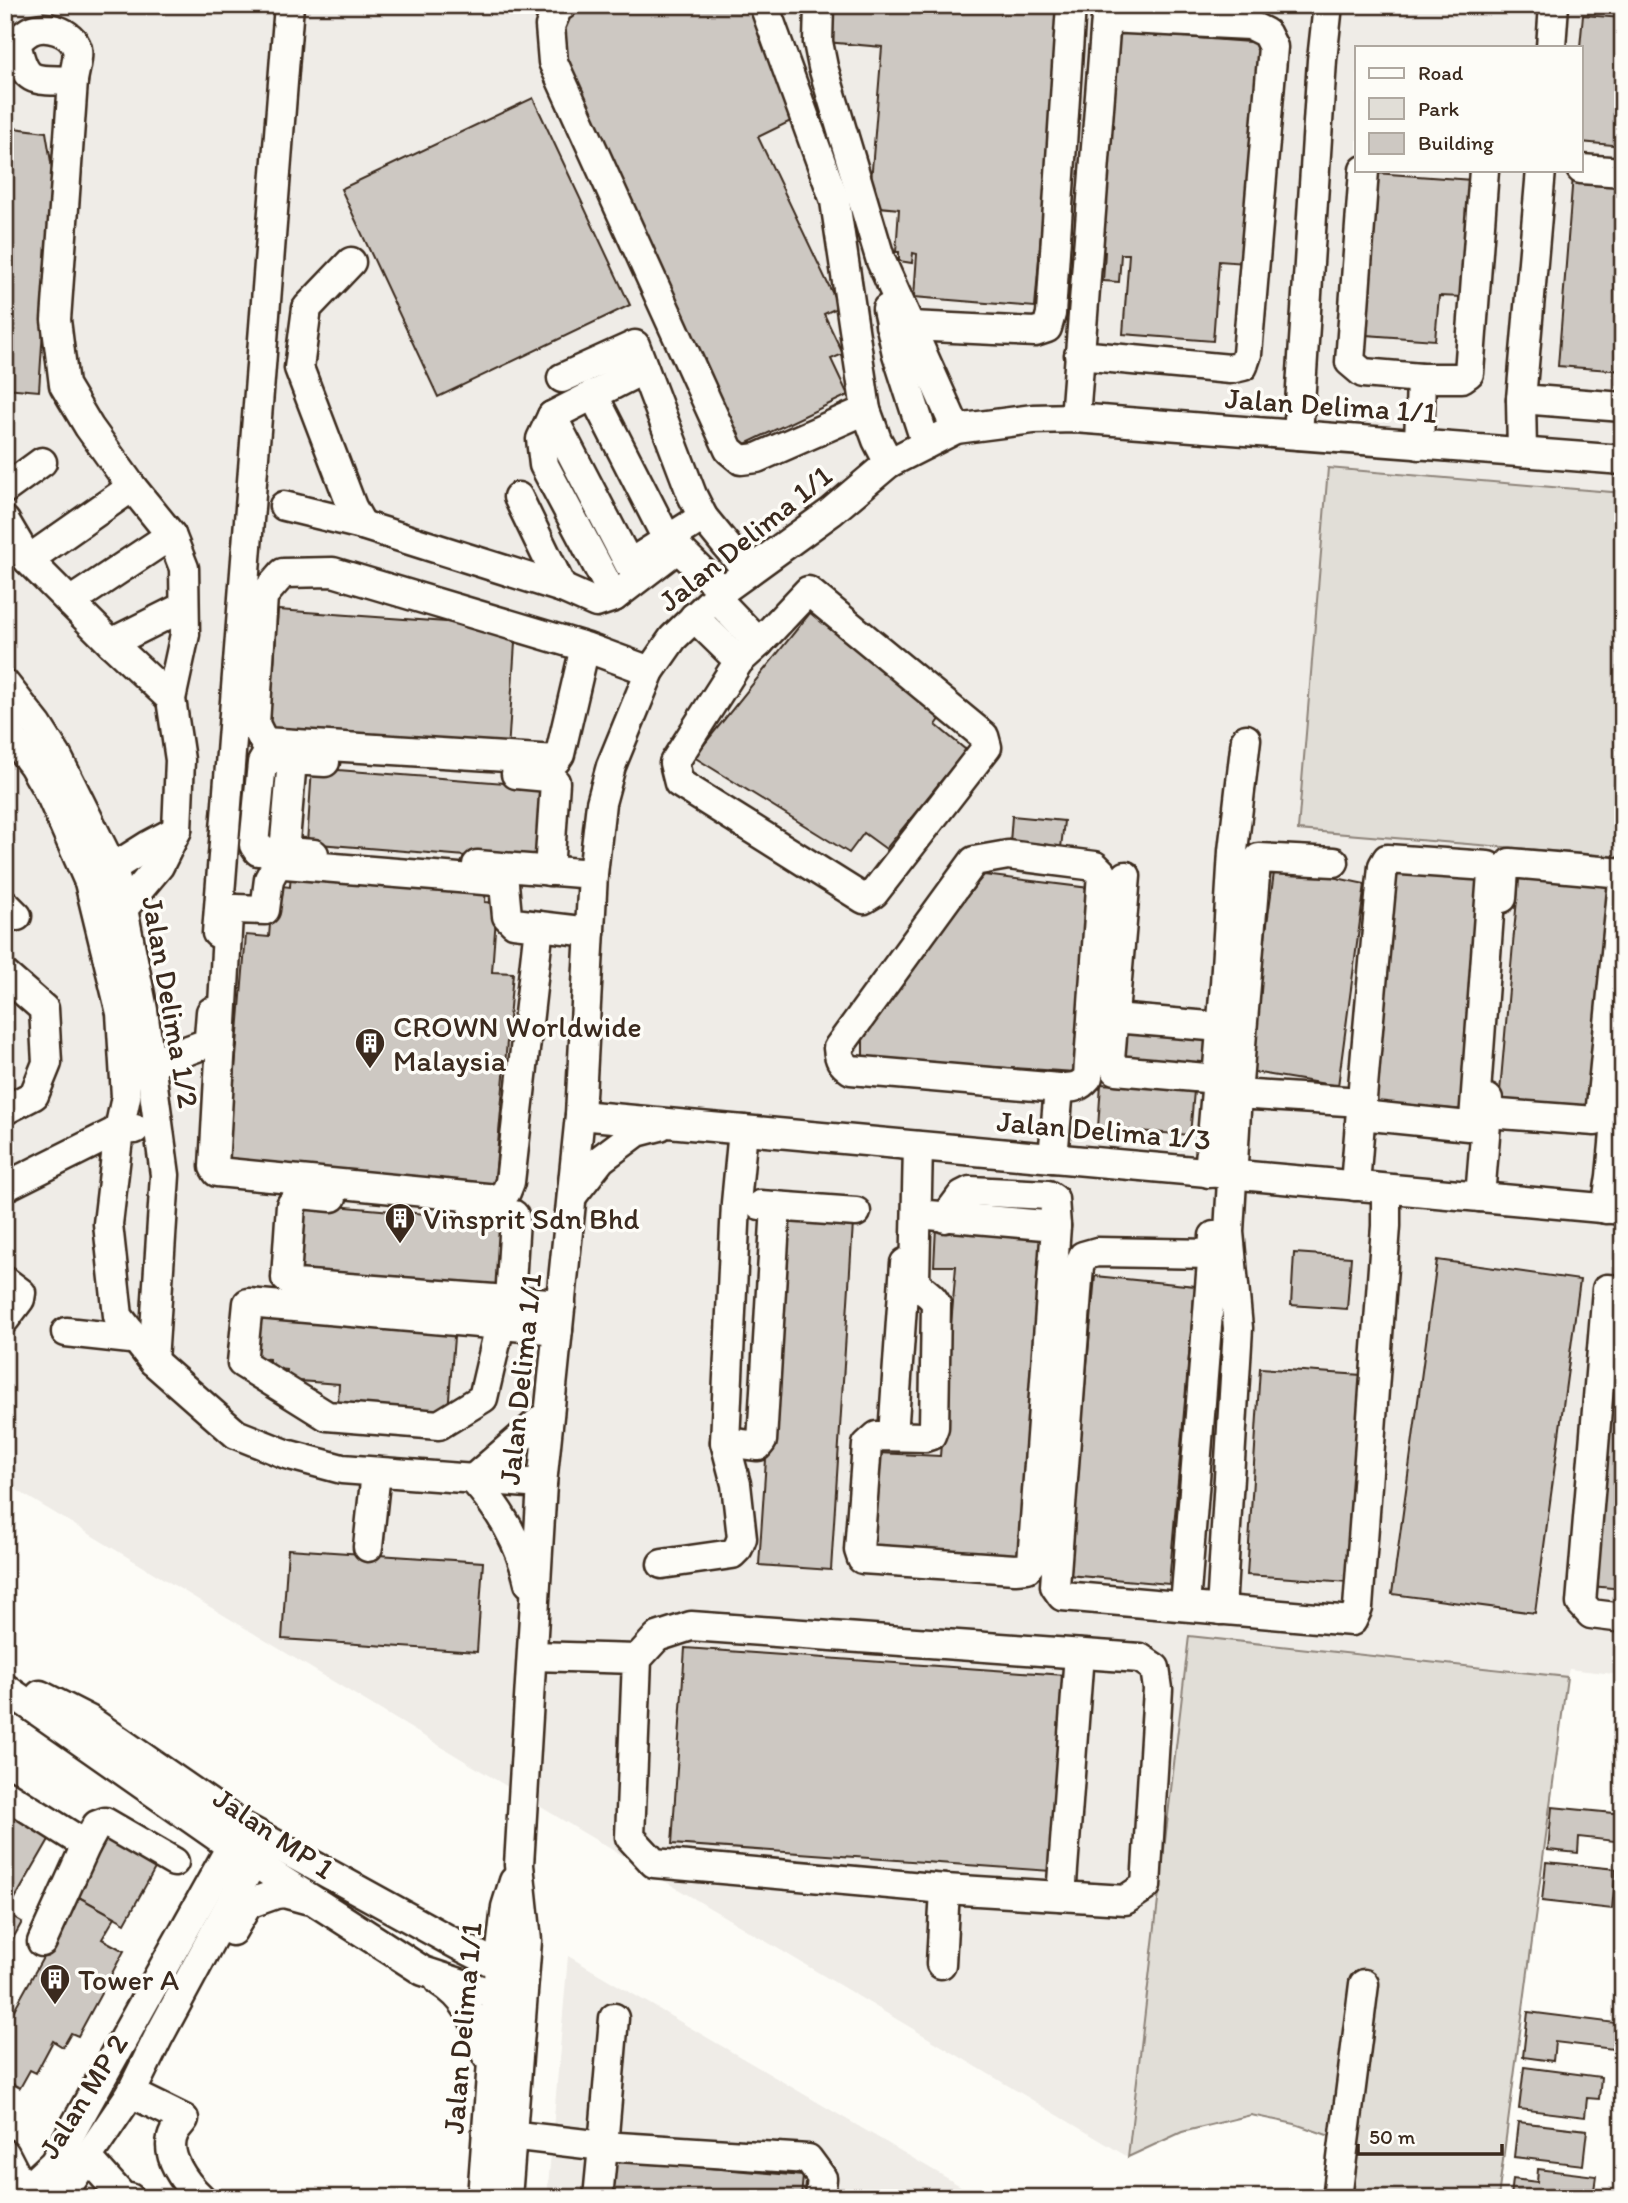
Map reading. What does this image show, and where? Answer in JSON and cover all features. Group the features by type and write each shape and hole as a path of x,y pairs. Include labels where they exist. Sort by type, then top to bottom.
{"street":[{"path":"150,1064 205,1044 209,1037 289,5"},
{"path":"563,5 558,7 550,26 553,62 729,450 741,460 757,458 866,410"},
{"path":"764,5 835,201 866,410 889,463"},
{"path":"820,5 818,42 823,67 900,325 956,429"},
{"path":"900,325 1034,332 1047,328 1052,301 1071,5"},
{"path":"1298,435 1321,74 1328,5"},
{"path":"1551,46 1554,5"},
{"path":"1075,418 1079,355 1106,12 1250,25 1266,33 1273,47 1247,354 1243,366 1230,369 1079,355"},
{"path":"73,82 39,79 27,75 10,48 32,30 47,28 64,32 77,50 56,320 64,385 89,427 171,535 184,568 185,634 171,699 180,760 177,830 159,866 123,909"},
{"path":"1582,169 1623,172"},
{"path":"1364,172 1350,362 1363,373 1421,378 1462,377 1469,373 1484,172"},
{"path":"1522,453 1521,399 1541,172"},
{"path":"351,262 307,308 299,368 352,507 362,525"},
{"path":"900,325 897,354 926,444"},
{"path":"562,378 635,345 692,495 703,517 748,572"},
{"path":"261,363 299,368"},
{"path":"614,597 544,465 541,439 552,416 644,369"},
{"path":"1419,444 1421,378"},
{"path":"593,394 667,538"},
{"path":"1521,399 1623,407"},
{"path":"552,416 629,564 703,517"},
{"name":"Jalan Delima 1/1","path":"507,2198 492,2069 510,1986 527,1941 519,1865 542,1484 580,1115 593,874 601,803 611,766 650,671 673,638 718,594 831,512 889,463 956,429 1033,419 1075,418 1623,460"},
{"path":"5,489 42,462"},
{"path":"28,560 132,487"},
{"path":"518,497 562,588"},
{"path":"284,506 362,525 562,588 596,603 614,597 678,548 718,594 749,652"},
{"path":"5,521 28,560 171,699"},
{"path":"70,602 171,535"},
{"path":"586,647 560,754 556,760 264,742 255,724 263,596 283,573 333,572 586,647 650,671"},
{"path":"808,591 984,736 987,747 874,893 864,898 680,783 674,763 749,652 808,591"},
{"path":"111,643 184,607"},
{"path":"694,617 749,652"},
{"name":"Jalan Delima 1/2","path":"5,684 38,726 57,756 101,875 121,1013 126,1097 119,1130 108,1224 118,1316 236,1434 286,1454 331,1466 376,1472 542,1484"},
{"name":"Jalan Delima 1/2","path":"5,728 33,765 123,909 144,1010 165,1175 149,1348"},
{"path":"1227,1087 1222,1027 1233,851 1246,739"},
{"path":"550,871 555,782 548,776 292,760 284,852 550,871 593,874"},
{"path":"101,875 177,830"},
{"path":"1008,855 1095,866 1102,873 1088,1077 1082,1085 1059,1088 850,1070 839,1059 838,1048 974,861 1008,855"},
{"path":"1185,1606 1227,1087 1256,863 1259,858 1334,862"},
{"path":"1126,876 1110,1060 1116,1070 1361,1108 1468,1126 1474,1120 1492,873 1488,866 1387,859 1383,866 1361,1108 1355,1186"},
{"path":"1480,1197 1504,870 1510,863 1623,873"},
{"path":"539,926 510,1182 506,1192 497,1199 217,1172 214,1167 228,915 235,909 265,910 269,879 276,866 285,864 496,881 504,884 507,916 514,923 590,932"},
{"path":"1487,1113 1595,1121 1600,1116 1623,881"},
{"path":"5,975 44,1009 47,1063 34,1095 5,1110"},
{"path":"1114,1018 1222,1027"},
{"path":"1614,1209 1623,1043"},
{"path":"1054,1158 1059,1088"},
{"name":"Jalan Delima 1/3","path":"580,1115 1614,1209"},
{"path":"572,1196 601,1159 638,1132 670,1123"},
{"path":"5,1187 119,1130 159,1128"},
{"path":"662,1564 732,1554 742,1538 736,1485 726,1442 736,1203 743,1130"},
{"path":"915,1146 915,1280 917,1286 934,1298 936,1304 933,1427 931,1435 925,1437 877,1436 867,1445 859,1550 862,1559 1027,1568 1032,1562 1056,1226 916,1214"},
{"path":"893,1435 915,1146"},
{"path":"1220,1174 1229,1232 1238,1328 1221,1610"},
{"path":"1213,1254 1097,1252 1083,1256 1079,1265 1055,1586 1062,1595 1352,1621 1358,1608 1385,1240 1386,1189"},
{"path":"505,1312 248,1303 242,1363 327,1416 439,1425 483,1398 505,1312 514,1215 300,1194 291,1205 286,1278 296,1284 505,1312 559,1317"},
{"path":"736,1203 856,1212"},
{"path":"726,1442 758,1446 762,1441 776,1206"},
{"path":"733,1273 772,1277"},
{"path":"5,1281 21,1293 20,1299 5,1319"},
{"path":"1623,1290 1607,1289 1581,1603 1591,1614 1623,1618"},
{"path":"66,1332 149,1348"},
{"path":"535,1615 524,1563 515,1540 489,1498 473,1479 549,1413"},
{"path":"368,1547 376,1472"},
{"path":"691,1626 1140,1658 1155,1668 1158,1689 1146,1886 1125,1900 945,1889 654,1863 630,1838 637,1659 657,1637 691,1626"},
{"path":"1060,1896 1079,1654"},
{"path":"533,1656 637,1659"},
{"name":"Jalan MP 1","path":"5,1682 48,1698 89,1720 248,1843 316,1902 423,1971 510,1986"},
{"name":"Jalan MP 1","path":"5,1688 248,1843 458,1945 510,1986"},
{"path":"5,1794 81,1842"},
{"path":"36,1937 81,1842 97,1825 105,1822 174,1861"},
{"name":"Jalan MP 2","path":"52,2198 72,2180 131,2093 248,1843"},
{"name":"Jalan MP 2","path":"19,2195 54,2163 248,1843"},
{"name":"Jalan Delima 1/1","path":"482,2198 499,2133 510,1986 506,1907 519,1865"},
{"path":"941,1964 945,1889"},
{"path":"158,2038 195,1991 248,1903 284,1893 316,1902"},
{"path":"458,1945 485,1931 496,1922 506,1907"},
{"path":"423,1971 449,1987 473,2014 492,2069"},
{"path":"1337,2198 1364,1984"},
{"path":"598,2198 614,2018"},
{"path":"131,2093 184,2119 173,2135 172,2155 186,2185 201,2198"},
{"path":"499,2133 603,2146 808,2159 821,2178 820,2198"},
{"path":"5,2154 19,2195"},
{"path":"87,2157 125,2197"}],"shaded area":[{"path":"5,5 1623,5 1623,1675 1569,1669 1567,1677 1189,1636 1128,2157 579,1830 5,1483"},
{"path":"568,1956 981,2198 547,2198"}],"green space":[{"path":"1328,468 1623,493 1623,857 1298,830"},
{"path":"1189,1636 1567,1677 1498,2198 1348,2198 1356,2141 1251,2115 1182,2132 1128,2157"}],"building":[{"path":"583,5 755,5 801,116 758,137 839,307 824,314 843,354 831,359 848,395 741,446 555,57 567,50 553,20"},
{"path":"829,5 1060,5 1035,307 914,297 917,254 913,253 912,263 899,261 899,252 896,252 899,209 869,206 882,47 826,42"},
{"path":"1583,15 1623,18 1623,146 1582,142 1580,46"},
{"path":"1116,32 1263,43 1246,263 1219,261 1213,341 1123,334 1129,254 1121,254 1119,282 1103,281 1105,252 1100,252"},
{"path":"533,98 630,305 438,397 341,189"},
{"path":"5,127 46,132 53,174 39,391 5,388"},
{"path":"1375,173 1472,180 1463,297 1439,296 1435,340 1366,335"},
{"path":"1573,175 1623,179 1623,371 1558,366"},
{"path":"814,608 946,711 936,725 966,750 886,849 864,833 849,853 694,757"},
{"path":"278,610 516,627 508,751 269,734"},
{"path":"312,768 545,786 540,862 307,843"},
{"path":"1012,816 1064,821 1061,848 1010,843"},
{"path":"1275,865 1365,884 1338,1086 1247,1071"},
{"name":"CROWN Worldwide Malaysia","path":"291,871 486,887 485,902 497,903 492,972 513,973 494,1190 227,1167 246,935 269,937 273,885 290,887"},
{"path":"1394,872 1484,880 1465,1110 1374,1103"},
{"path":"984,875 1089,888 1076,1072 863,1059 863,1024"},
{"path":"1519,876 1610,884 1590,1111 1499,1103"},
{"path":"1120,1029 1209,1039 1205,1070 1117,1060"},
{"path":"1101,1084 1194,1091 1190,1135 1098,1128"},
{"name":"Vinsprit Sdn Bhd","path":"301,1203 505,1221 498,1295 457,1284 296,1270"},
{"path":"782,1218 853,1223 831,1570 759,1565"},
{"path":"936,1227 1044,1239 1023,1559 873,1550 877,1453 940,1456 956,1266 934,1266"},
{"path":"1294,1253 1351,1257 1347,1309 1291,1305"},
{"path":"1437,1260 1580,1280 1535,1613 1392,1594"},
{"path":"1095,1276 1195,1286 1169,1584 1068,1575"},
{"path":"1616,1297 1623,1298 1623,1589 1591,1586"},
{"path":"258,1310 455,1325 448,1411 338,1403 339,1384 286,1380 287,1370 269,1368 269,1359 254,1358"},
{"path":"1260,1368 1362,1375 1349,1582 1247,1575"},
{"path":"288,1549 483,1562 477,1652 282,1639"},
{"path":"685,1648 1065,1675 1051,1871 672,1844"},
{"path":"1552,1807 1623,1814 1623,1842 1579,1837 1578,1853 1548,1850"},
{"path":"5,1809 51,1836 13,1902 5,1897"},
{"path":"104,1832 158,1863 125,1923 70,1892"},
{"path":"1546,1862 1616,1869 1612,1909 1542,1901"},
{"name":"Tower A","path":"77,1896 115,1917 102,1939 124,1951 78,2036 71,2033 63,2047 53,2041 36,2073 30,2070 20,2088 5,2080 5,2044 10,2035 5,2032 5,2026"},
{"path":"5,1912 22,1922 5,1953"},
{"path":"1528,2012 1616,2023 1613,2049 1555,2042 1553,2061 1523,2057"},
{"path":"1524,2067 1601,2077 1599,2099 1587,2098 1585,2117 1519,2109"},
{"path":"1518,2122 1587,2130 1583,2165 1514,2157"},
{"path":"615,2160 803,2176 801,2198 612,2198"},
{"path":"1538,2169 1596,2176 1593,2198 1511,2197 1513,2179 1537,2182"}],"place":[{"name":"CROWN Worldwide Malaysia","path":"370,1070"},
{"name":"Vinsprit Sdn Bhd","path":"400,1245"},
{"name":"Tower A","path":"55,2006"}]}
